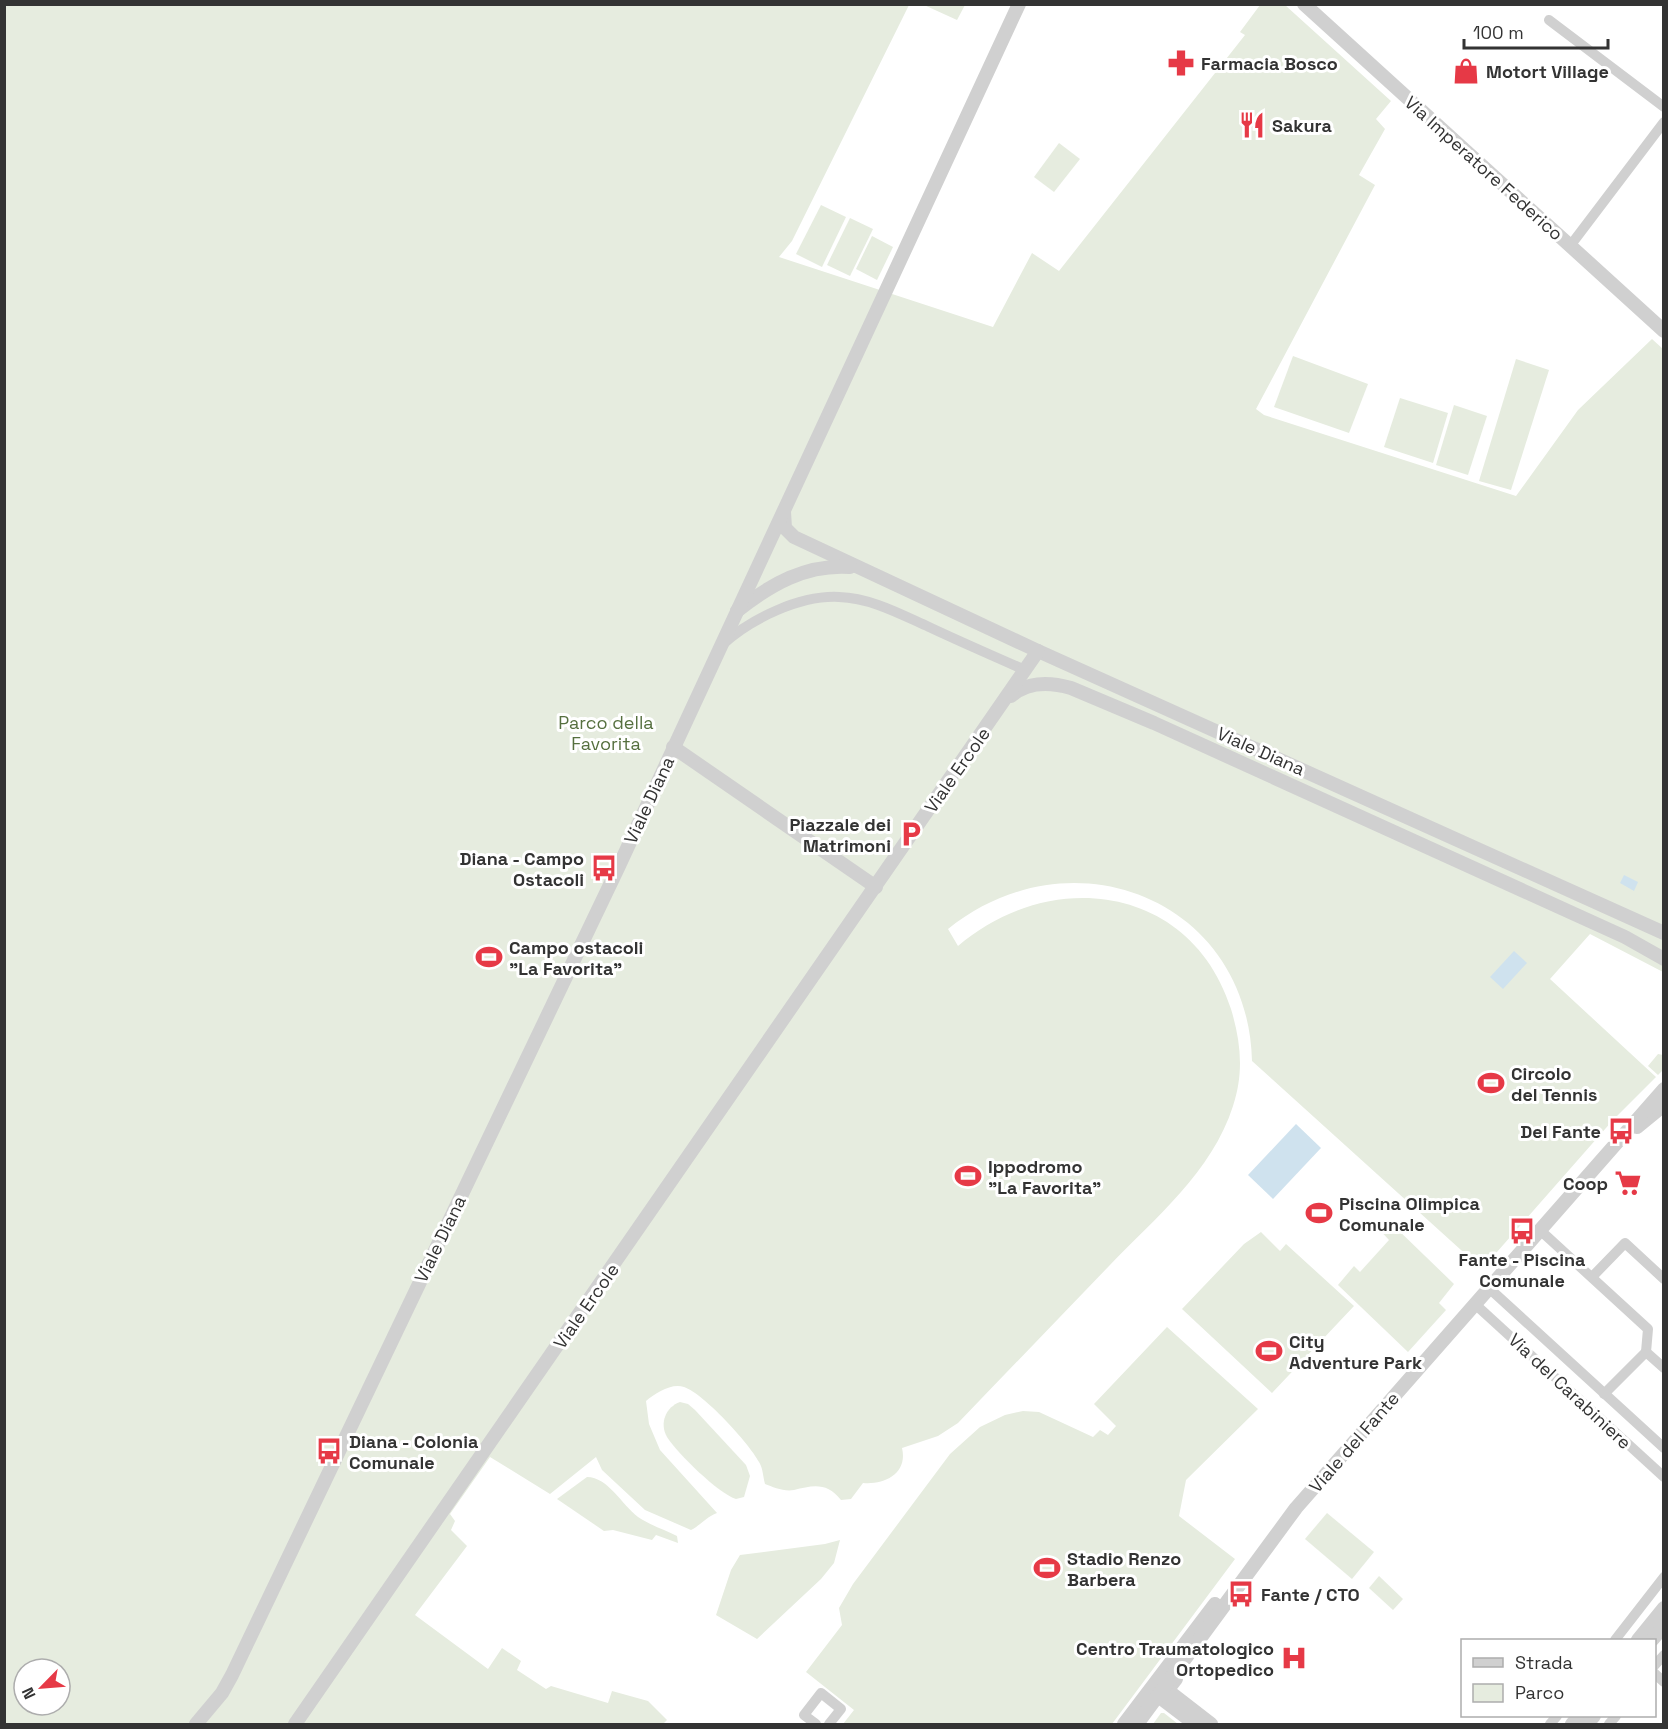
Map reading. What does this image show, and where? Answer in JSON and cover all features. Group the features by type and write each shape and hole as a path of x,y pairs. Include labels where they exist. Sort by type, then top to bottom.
{"street":[{"path":"785,507 1019,4"},
{"name":"Via Imperatore Federico","path":"1304,4 1664,331"},
{"path":"1549,20 1664,107"},
{"path":"1570,246 1664,122"},
{"name":"Viale Diana","path":"785,507 783,521 789,533 858,567 1038,651 1664,933"},
{"name":"Viale Diana","path":"196,1725 222,1693 232,1675 785,507"},
{"name":"Viale Diana","path":"735,614 767,589 800,573 834,566 858,567"},
{"name":"Viale Diana","path":"719,648 745,628 791,606 810,600 840,597 867,601 893,611 1026,670"},
{"name":"Viale Ercole","path":"295,1725 1038,651"},
{"name":"Viale Diana","path":"1005,701 1015,693 1035,684 1071,688 1614,932 1664,959"},
{"name":"Viale Diana","path":"673,747 876,887"},
{"name":"Viale del Fante","path":"1137,1725 1161,1695 1237,1583 1272,1539 1613,1148 1636,1117 1664,1089"},
{"name":"Viale del Fante","path":"1613,1148 1664,1105"},
{"path":"1540,1231 1648,1329 1646,1352 1604,1394"},
{"path":"1592,1277 1625,1243 1664,1279"},
{"name":"Via del Carabiniere","path":"1490,1289 1664,1448"},
{"name":"Via del Carabiniere","path":"1476,1305 1664,1478"},
{"path":"1646,1352 1664,1368"},
{"path":"1617,1639 1664,1578"},
{"path":"1124,1725 1237,1583"},
{"path":"1211,1725 1171,1693 1169,1688 1216,1624 1237,1583"},
{"path":"1640,1639 1664,1608"},
{"path":"1654,1639 1664,1626"},
{"path":"816,1725 804,1715 821,1693 841,1709 829,1725"},
{"path":"1143,1725 1158,1704 1161,1695"},
{"path":"1161,1695 1195,1725"},
{"path":"1129,1725 1150,1697 1161,1695 1205,1725"}],"green space":[{"path":"965,4 957,20 924,5"},
{"name":"Parco della Favorita","path":"4,5 909,5 792,241 779,257 993,327 1032,253 1059,271 1245,35 1240,32 1260,5 1285,5 1391,101 1376,119 1385,129 1359,175 1375,185 1256,409 1264,415 1516,496 1578,410 1652,339 1663,349 1663,972 1590,934 1550,979 1656,1077 1613,1120 1482,1269 1252,1061 1243,1005 1220,958 1186,922 1145,897 1097,885 1047,885 996,900 948,929 958,946 995,921 1034,905 1074,898 1114,901 1151,913 1184,935 1212,967 1231,1009 1240,1057 1239,1082 1233,1106 1224,1130 1211,1152 1180,1193 958,1423 938,1436 902,1448 902,1464 893,1476 879,1482 863,1483 851,1499 841,1500 830,1490 819,1486 786,1490 765,1484 760,1464 736,1432 702,1399 692,1391 679,1386 664,1390 646,1401 649,1424 660,1450 717,1513 691,1530 645,1510 602,1470 596,1457 550,1494 490,1457 450,1514 455,1521 451,1530 467,1546 415,1615 488,1669 502,1648 521,1661 517,1670 546,1689 551,1686 608,1703 612,1691 648,1701 667,1720 663,1724 5,1724"},
{"path":"1059,143 1080,159 1054,192 1034,177"},
{"path":"821,205 846,217 822,267 796,254"},
{"path":"850,218 873,229 850,276 827,265"},
{"path":"872,236 893,247 877,280 856,269"},
{"path":"1293,356 1368,384 1349,433 1274,407"},
{"path":"1516,359 1549,370 1511,490 1479,481"},
{"path":"1400,398 1448,413 1433,463 1384,447"},
{"path":"1454,405 1487,416 1468,475 1436,465"},
{"path":"1658,1054 1663,1055 1664,1069 1658,1075 1648,1066"},
{"path":"1384,1221 1394,1226 1454,1284 1439,1303 1446,1310 1408,1352 1338,1285 1354,1266 1360,1272 1389,1240 1378,1228"},
{"name":"City Adventure Park","path":"1261,1232 1280,1251 1286,1244 1354,1306 1272,1393 1182,1309 1244,1244"},
{"name":"Stadio Renzo Barbera","path":"1167,1327 1258,1409 1186,1480 1179,1516 1235,1559 1112,1724 843,1724 854,1710 806,1672 842,1625 839,1608 853,1584 950,1454 980,1427 1005,1415 1023,1411 1039,1412 1093,1437 1100,1430 1108,1435 1116,1426 1094,1404"},
{"path":"680,1402 688,1404 695,1410 746,1465 750,1476 744,1497 736,1499 719,1489 689,1462 667,1437 664,1426 665,1416 675,1404"},
{"path":"587,1477 595,1478 608,1486 638,1517 677,1536 678,1543 656,1535 652,1540 613,1530 604,1531 557,1499"},
{"path":"1327,1513 1374,1552 1352,1579 1305,1539"},
{"path":"840,1540 834,1563 821,1579 757,1639 716,1615 731,1570 740,1555"},
{"path":"1379,1576 1403,1599 1393,1610 1369,1588"},
{"path":"1161,1713 1164,1713 1178,1724 1153,1724"}],"water":[{"path":"1624,875 1638,882 1634,891 1620,883"},
{"path":"1514,951 1527,963 1503,989 1490,977"},
{"name":"Piscina Olimpica Comunale","path":"1296,1124 1321,1148 1273,1199 1248,1175"}],"place":[{"name":"Farmacia Bosco","path":"1181,63"},
{"name":"Motort Village","path":"1466,71"},
{"name":"Sakura","path":"1252,125"},
{"name":"Piazzale dei Matrimoni","path":"911,834"},
{"name":"Diana - Campo Ostacoli","path":"604,868"},
{"name":"Campo ostacoli \"La Favorita\"","path":"489,957"},
{"name":"Circolo del Tennis","path":"1491,1083"},
{"name":"Del Fante","path":"1621,1131"},
{"name":"Ippodromo \"La Favorita\"","path":"968,1176"},
{"name":"Coop","path":"1628,1183"},
{"name":"Piscina Olimpica Comunale","path":"1319,1213"},
{"name":"Fante - Piscina Comunale","path":"1522,1231"},
{"name":"City Adventure Park","path":"1269,1351"},
{"name":"Diana - Colonia Comunale","path":"329,1451"},
{"name":"Stadio Renzo Barbera","path":"1047,1568"},
{"name":"Fante / CTO","path":"1241,1594"},
{"name":"Centro Traumatologico Ortopedico","path":"1294,1658"}]}
